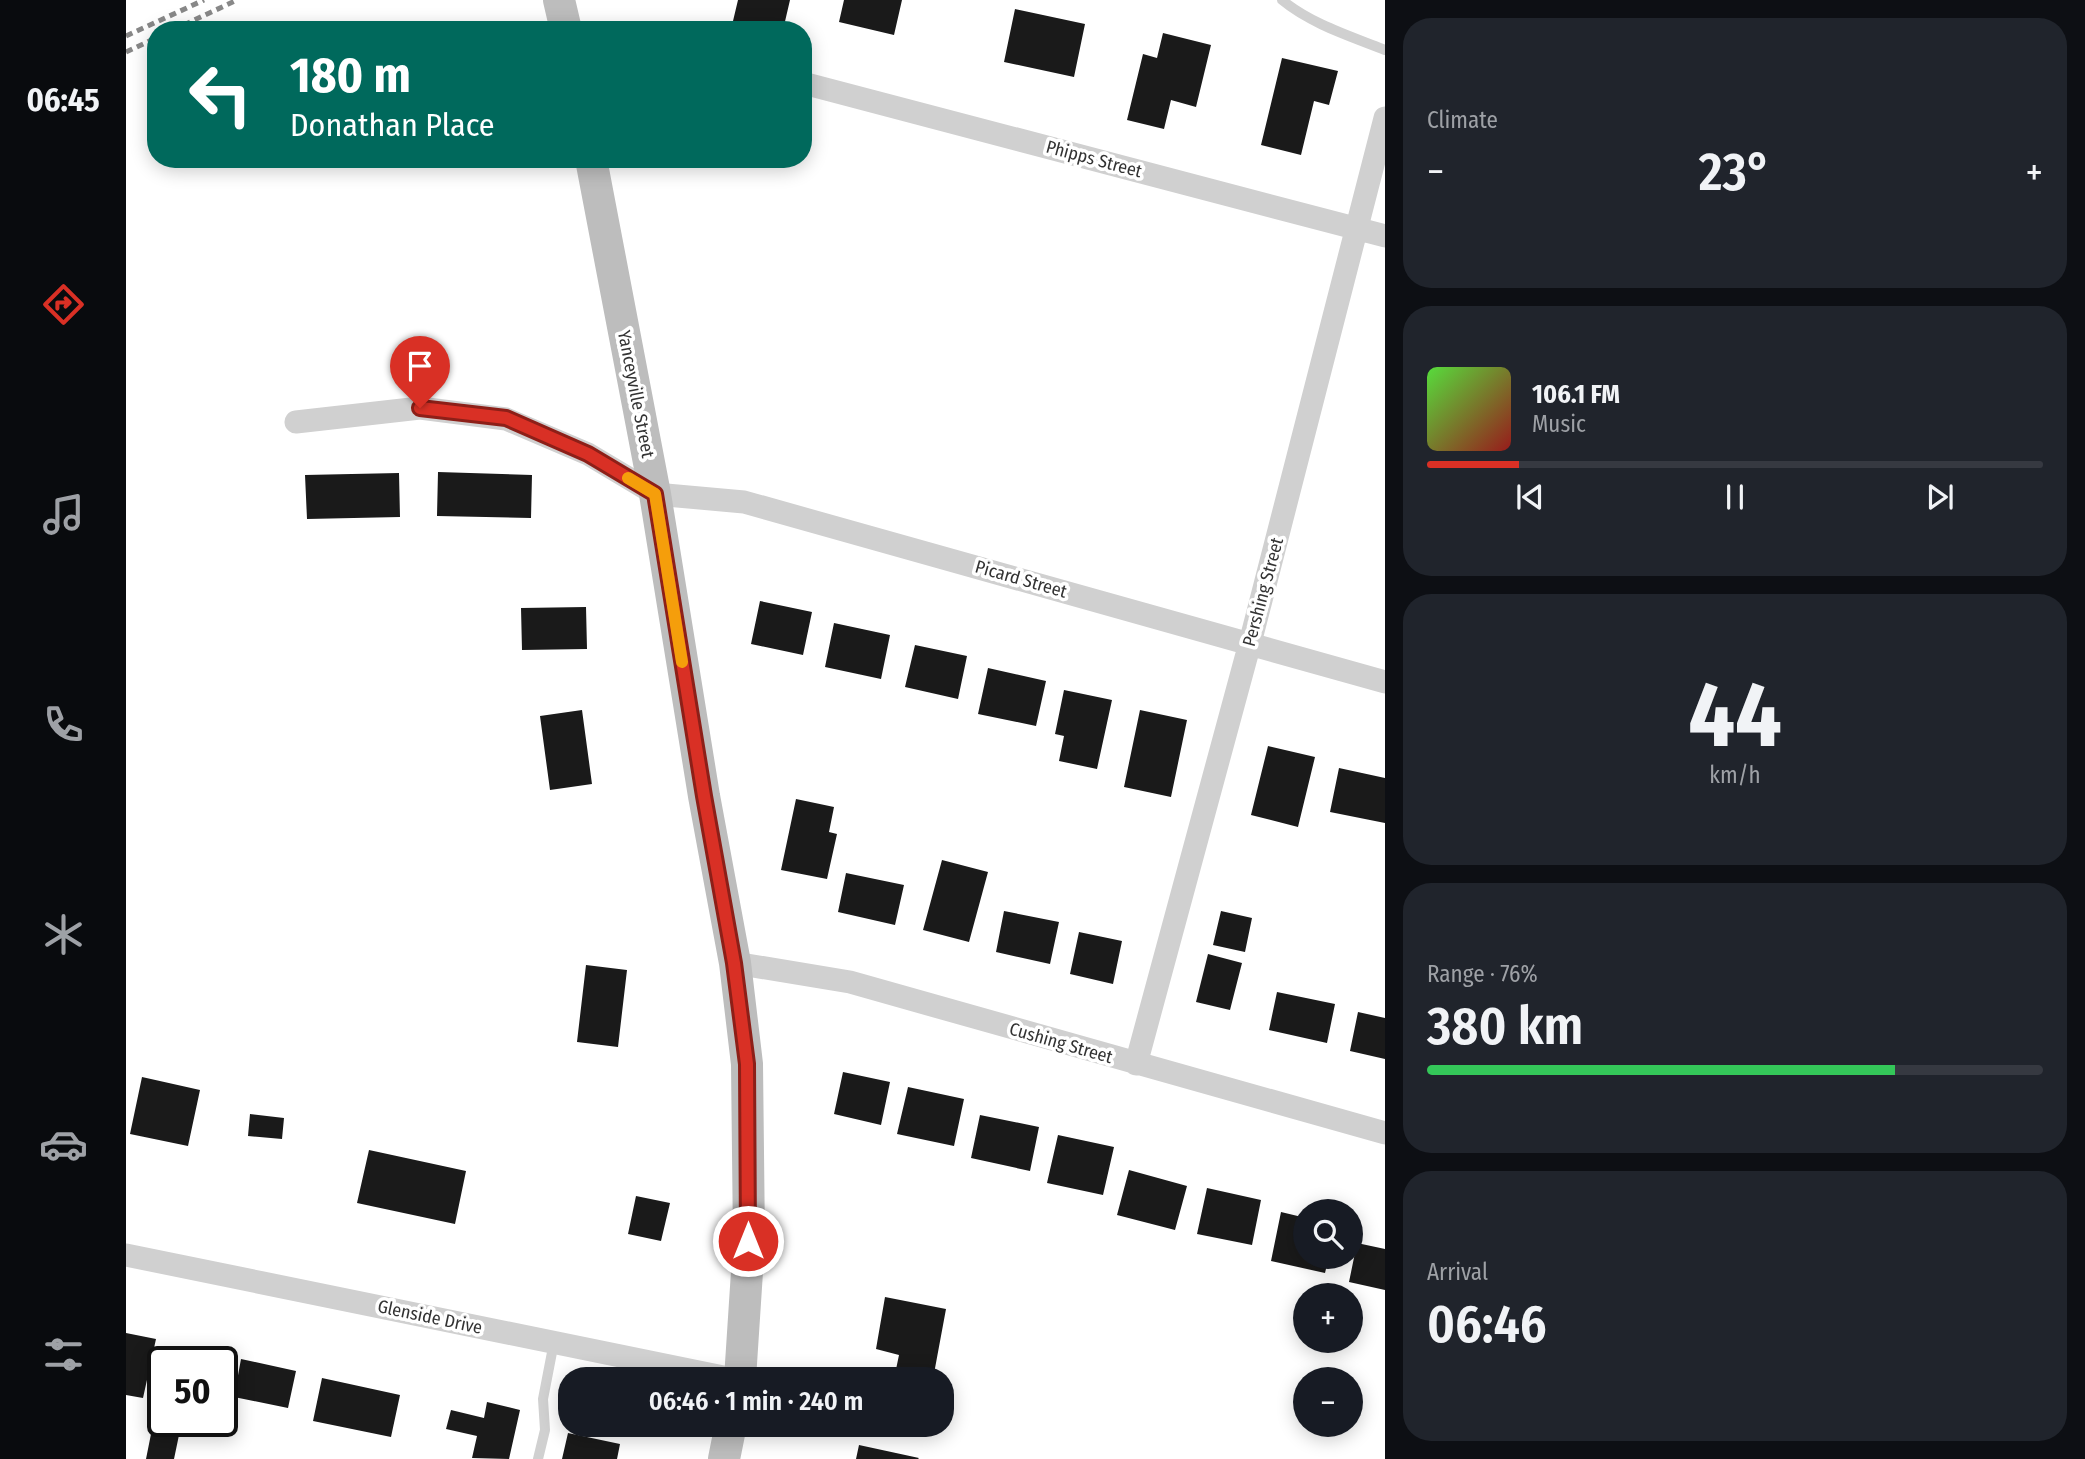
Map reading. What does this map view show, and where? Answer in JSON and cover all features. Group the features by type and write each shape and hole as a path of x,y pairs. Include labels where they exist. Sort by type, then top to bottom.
{"main road":[{"name":"Yanceyville Street","path":"593,168 655,494 734,963 747,1077 748,1241 741,1367"},
{"path":"724,1459 728,1437"}],"street":[{"name":"Phipps Street","path":"812,85 1385,236"},
{"name":"Pershing Street","path":"1136,1064 1250,643 1385,118"},
{"path":"296,422 420,408 506,418 588,454 655,494"},
{"name":"Picard Street","path":"655,494 744,502 1385,682"},
{"name":"Cushing Street","path":"734,963 850,982 1385,1133"},
{"name":"Glenside Drive","path":"126,1255 675,1367"}],"lane":[{"path":"1282,0 1295,11 1385,50"},
{"path":"538,1459 545,1430 543,1399 554,1342"}],"building":[{"path":"738,0 790,0 785,21 733,21"},
{"path":"844,0 902,0 894,35 839,22"},
{"path":"1015,9 1085,24 1074,77 1004,62"},
{"path":"1163,33 1211,45 1196,107 1171,100 1164,129 1127,120 1143,54 1157,58"},
{"path":"1282,58 1338,71 1329,105 1314,101 1301,155 1261,145"},
{"path":"438,472 532,475 531,518 437,516"},
{"path":"399,473 400,517 307,519 305,475"},
{"path":"760,601 812,612 803,655 751,644"},
{"path":"586,607 587,649 522,650 521,608"},
{"path":"834,623 890,635 881,679 825,667"},
{"path":"915,645 967,656 958,699 905,687"},
{"path":"988,668 1046,681 1036,726 978,714"},
{"path":"1064,690 1112,700 1097,769 1059,761 1064,736 1055,734"},
{"path":"582,710 592,784 550,790 540,716"},
{"path":"1140,710 1187,720 1171,797 1124,787"},
{"path":"1268,746 1315,757 1298,827 1251,815"},
{"path":"1339,768 1385,778 1385,823 1330,812"},
{"path":"796,799 834,807 829,832 837,834 827,879 781,870"},
{"path":"942,860 988,872 969,942 923,930"},
{"path":"846,873 904,885 895,925 838,912"},
{"path":"1004,911 1059,922 1050,964 996,952"},
{"path":"1221,911 1252,918 1245,952 1213,945"},
{"path":"1079,932 1122,941 1113,984 1070,974"},
{"path":"1208,954 1242,963 1230,1010 1196,1002"},
{"path":"586,965 627,970 618,1047 577,1042"},
{"path":"1277,992 1335,1004 1327,1043 1269,1030"},
{"path":"1358,1012 1385,1018 1385,1059 1350,1051"},
{"path":"843,1072 890,1082 881,1125 834,1114"},
{"path":"142,1077 200,1090 188,1146 130,1134"},
{"path":"908,1087 964,1099 954,1146 897,1134"},
{"path":"250,1114 284,1118 282,1139 248,1136"},
{"path":"980,1115 1039,1127 1030,1171 971,1158"},
{"path":"1058,1135 1114,1147 1103,1195 1047,1183"},
{"path":"369,1150 466,1171 455,1224 357,1203"},
{"path":"1129,1170 1187,1186 1175,1230 1117,1215"},
{"path":"1207,1188 1261,1200 1252,1245 1197,1234"},
{"path":"636,1196 670,1203 661,1241 628,1234"},
{"path":"1281,1212 1293,1215 1293,1266 1271,1261"},
{"path":"1363,1244 1385,1249 1385,1290 1349,1282 1352,1269 1363,1269"},
{"path":"1307,1269 1326,1269 1325,1273"},
{"path":"885,1297 946,1309 935,1367 896,1367 899,1355 876,1349"},
{"path":"126,1333 156,1339 154,1346 147,1346 147,1380 143,1398 126,1395"},
{"path":"241,1359 296,1371 288,1408 238,1398"},
{"path":"322,1378 400,1395 391,1437 313,1421"},
{"path":"487,1402 520,1410 509,1459 472,1458 477,1436 446,1429 451,1410 484,1418"},
{"path":"150,1437 179,1437 174,1459 146,1459"},
{"path":"567,1437 587,1437 620,1444 617,1459 562,1459"},
{"path":"859,1445 919,1458 856,1459"}],"railway":[{"path":"158,21 204,0"},
{"path":"192,21 237,0"},
{"path":"126,36 147,26"},
{"path":"126,52 147,42"}],"slow traffic":[{"path":"628,478 655,494 682,662"}],"route":[{"path":"420,408 506,418 588,454 655,494 734,963 747,1064 748,1241"}]}
